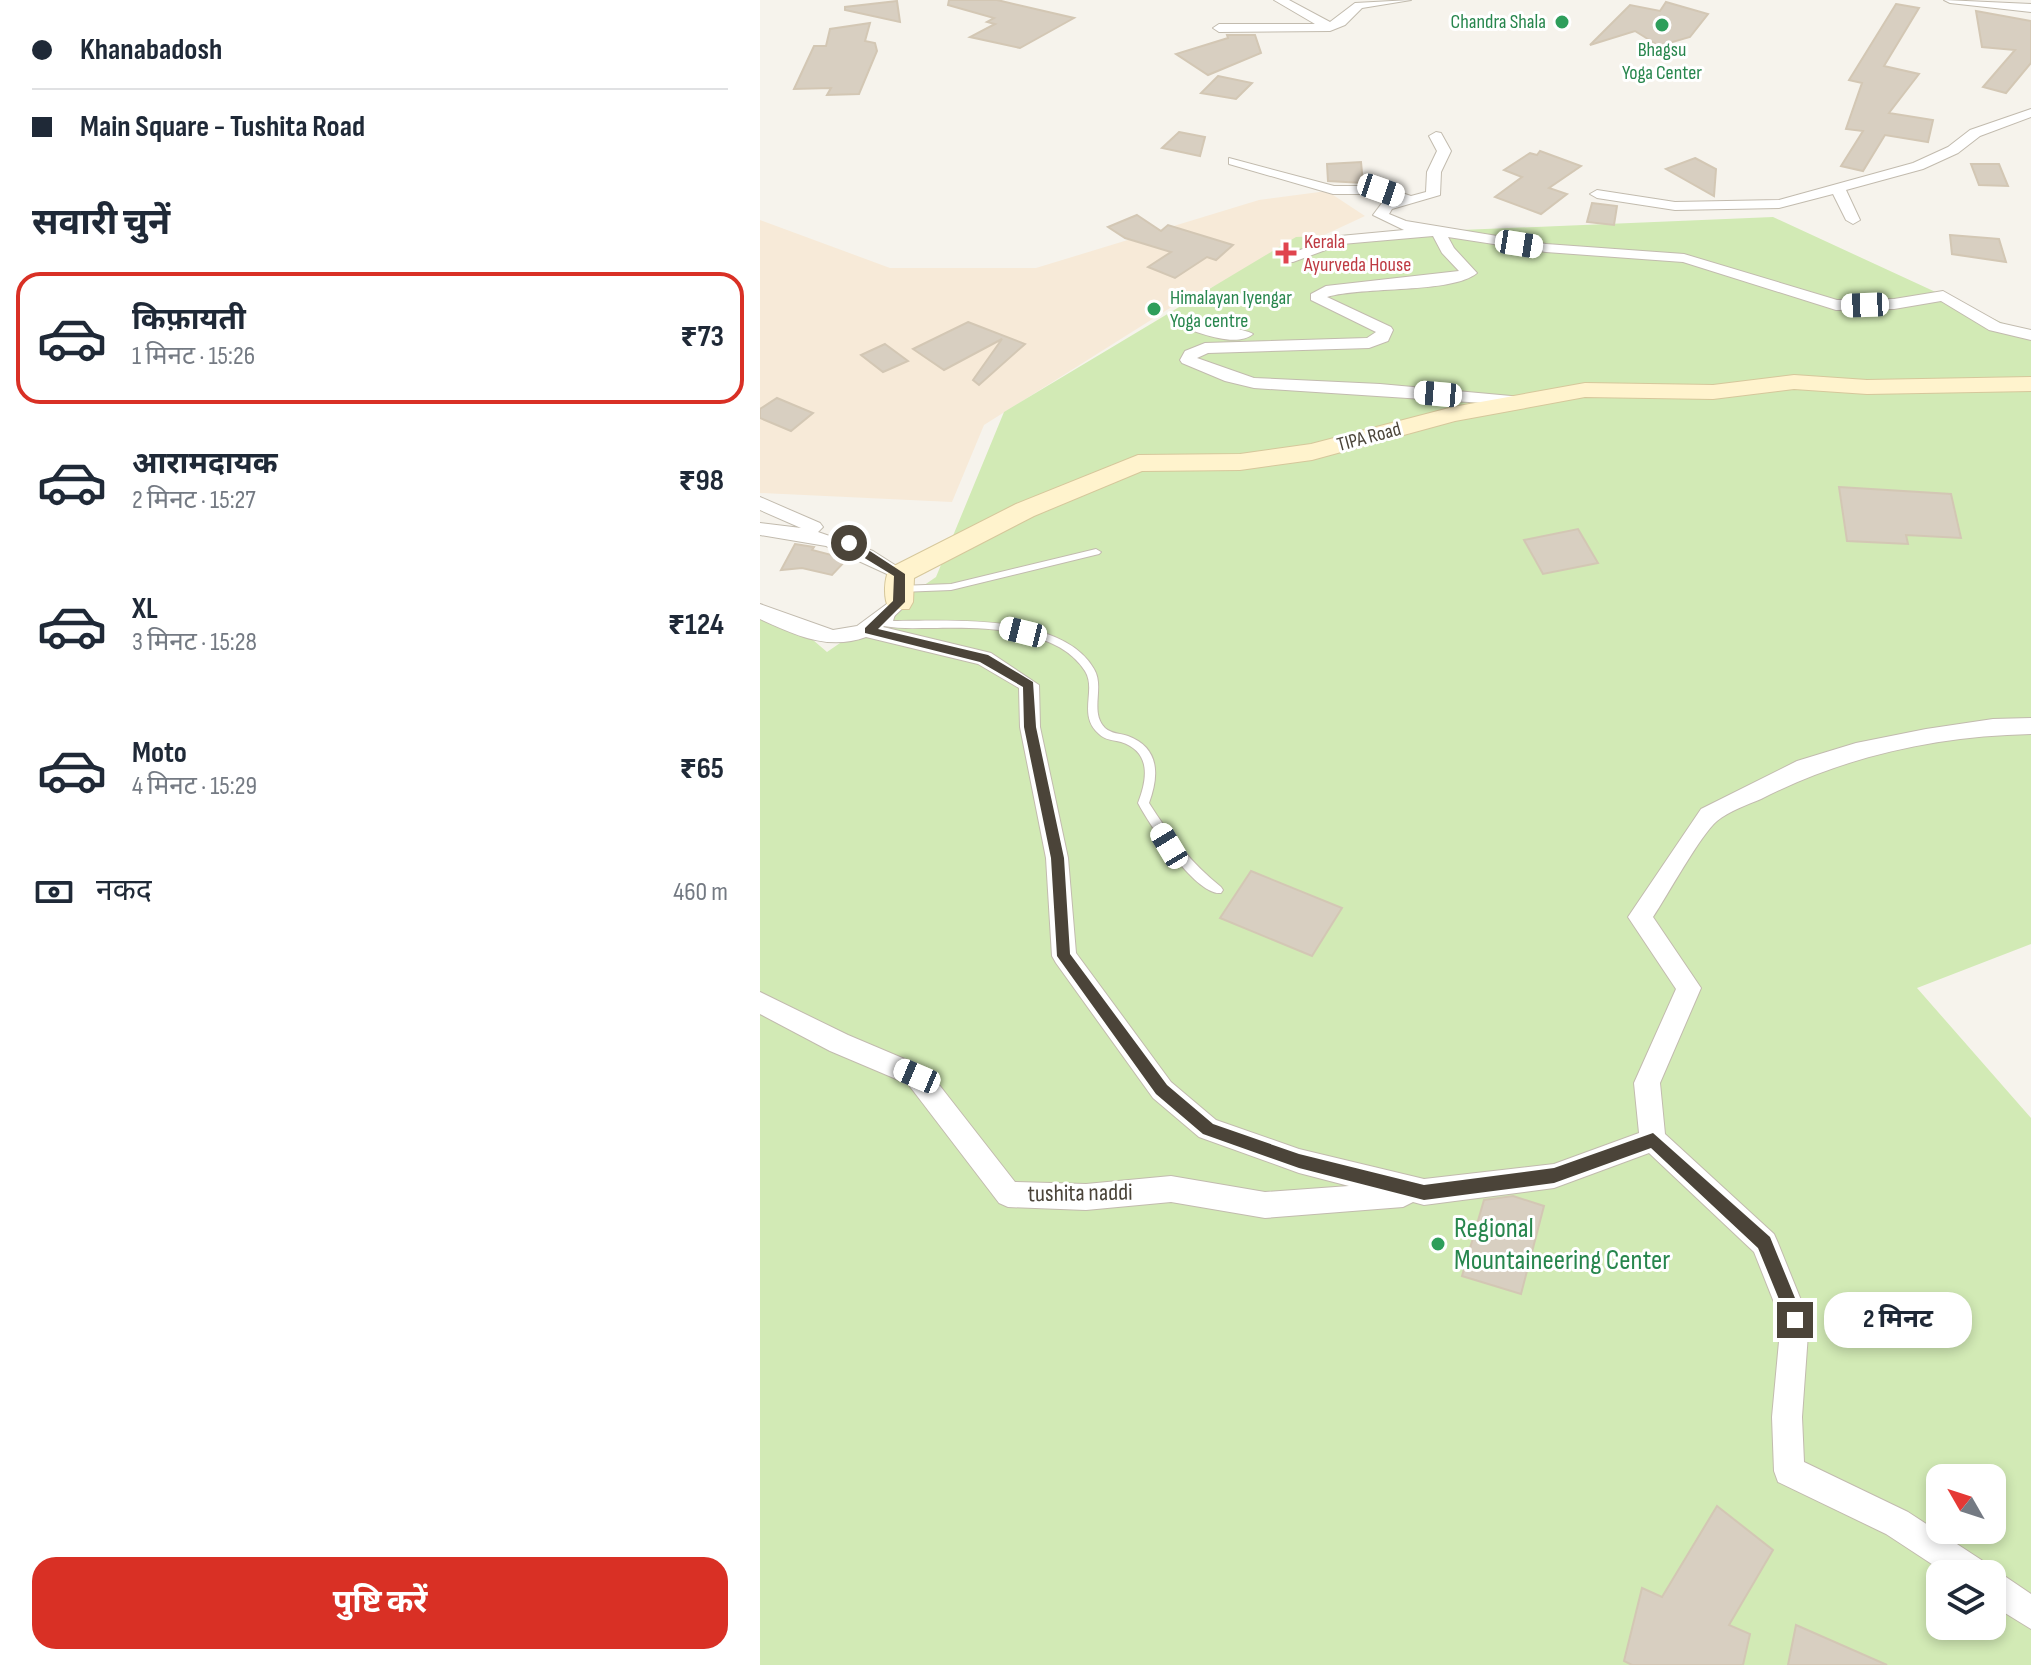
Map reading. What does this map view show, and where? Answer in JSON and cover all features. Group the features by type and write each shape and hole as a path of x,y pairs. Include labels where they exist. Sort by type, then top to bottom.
{"street":[{"path":"1280,0 1330,27"},
{"path":"1219,28 1330,27 1359,5 1405,0"},
{"path":"1950,0 2031,8"},
{"path":"1597,194 1696,206 1779,204 1838,189 1883,173 1918,166 1953,150 1975,133 2031,113"},
{"path":"1436,136 1444,151 1434,172 1433,195 1387,206 1380,215 1402,225 1557,250 1684,258 1836,305 1894,304 1943,296 1995,327 2031,335"},
{"path":"1234,161 1333,190 1381,190 1408,200"},
{"path":"1838,189 1853,220"},
{"path":"1288,259 1340,240 1438,231"},
{"path":"1438,231 1447,250 1469,273 1452,278 1326,291 1316,297 1375,323 1385,330 1382,338 1349,345 1205,348 1191,354 1188,360 1254,383 1380,389 1525,402"},
{"path":"1181,322 1221,333 1256,334 1257,341 1229,346"},
{"name":"TIPA Road","path":"897,594 1025,510 1138,463 1240,462 1312,452 1453,414 1585,390 1713,392 1794,382 1867,387 2031,384"},
{"path":"760,503 872,556 897,594 869,631 854,637 806,634 760,611"},
{"path":"760,529 806,532 872,556"},
{"path":"869,631 984,658 1029,685 1030,727 1057,858 1064,956 1162,1090 1208,1129 1299,1161 1424,1192 1554,1176 1653,1140"},
{"path":"1954,1560 1897,1523 1789,1471 1787,1417 1795,1320 1764,1243 1653,1140 1647,1083 1689,988 1640,917 1709,815 1804,767 1856,751 1993,727 2031,726"},
{"name":"tushita naddi","path":"760,1002 839,1043 917,1076 1008,1194 1086,1197 1171,1189 1265,1205 1424,1192"},
{"path":"2006,1596 2031,1613"}],"lane":[{"path":"1096,552 951,587 897,594 887,624 996,625 1051,639 1082,656 1092,674 1092,716 1104,734 1130,741 1149,760 1152,780 1143,803 1169,846 1196,875 1217,890"}],"shaded area":[{"path":"1327,191 1365,216 1178,303 984,425 952,502 760,493 760,220 890,268 1036,268 1259,200"}],"green space":[{"path":"1773,217 2031,336 2031,944 1917,988 2031,1118 2031,1665 760,1665 760,613 806,634 827,652 936,577 1004,412 1296,237"}],"building":[{"path":"949,0 997,0 1074,18 1020,48 970,37 995,24 987,22 994,18 948,5"},
{"path":"897,1 900,22 845,10 845,7"},
{"path":"1666,2 1708,14 1690,37 1659,46 1635,31 1590,45 1630,5 1660,11"},
{"path":"1896,4 1919,8 1884,66 1919,74 1889,113 1933,120 1928,142 1885,135 1863,171 1841,166 1863,131 1846,129 1862,83 1849,80"},
{"path":"1976,11 2031,21 2031,63 2006,93 1983,87 2015,50 1982,47"},
{"path":"870,23 865,41 875,43 877,51 859,94 827,95 831,88 794,89 814,46 826,46 830,29"},
{"path":"1227,35 1255,35 1261,53 1208,75 1176,54 1228,38"},
{"path":"1218,76 1252,83 1236,99 1201,93"},
{"path":"1179,132 1205,137 1200,156 1162,148"},
{"path":"1540,151 1581,166 1549,188 1567,194 1541,214 1495,197 1522,177 1504,170 1530,153 1537,155"},
{"path":"1695,158 1716,169 1714,196 1666,169"},
{"path":"1361,162 1363,183 1328,181 1327,164"},
{"path":"1971,164 1999,164 2008,186 1979,185"},
{"path":"1592,203 1617,206 1614,225 1587,222"},
{"path":"1137,215 1161,231 1168,225 1233,245 1216,260 1207,257 1175,278 1148,267 1171,252 1125,238 1108,227"},
{"path":"1950,235 1999,239 2006,262 1952,254"},
{"path":"968,322 1025,344 979,385 973,380 1002,339 944,370 913,349"},
{"path":"885,344 908,361 883,372 861,355"},
{"path":"777,398 813,413 791,431 760,418 760,409"},
{"path":"1839,487 1951,494 1961,538 1906,535 1908,544 1847,541"},
{"path":"1578,529 1598,563 1543,574 1524,540"},
{"path":"795,544 847,559 832,575 802,568 781,570"},
{"path":"1251,871 1342,908 1312,956 1220,918"},
{"path":"1513,1196 1544,1206 1521,1294 1462,1276 1484,1200"},
{"path":"1717,1506 1773,1550 1729,1625 1750,1634 1743,1665 1632,1665 1624,1661 1642,1588 1662,1597"},
{"path":"1796,1625 1887,1665 1788,1665"}],"place":[{"name":"Chandra Shala","path":"1562,22"},
{"name":"Bhagsu Yoga Center","path":"1662,25"},
{"name":"Kerala Ayurveda House","path":"1286,253"},
{"name":"Himalayan Iyengar Yoga centre","path":"1154,309"},
{"name":"Regional Mountaineering Center","path":"1438,1244"}],"route":[{"path":"849,543 900,574 899,602 869,631 984,658 1029,685 1030,727 1057,858 1064,956 1112,1017 1162,1090 1208,1129 1299,1161 1424,1192 1554,1176 1653,1140 1764,1243 1795,1320"}]}
